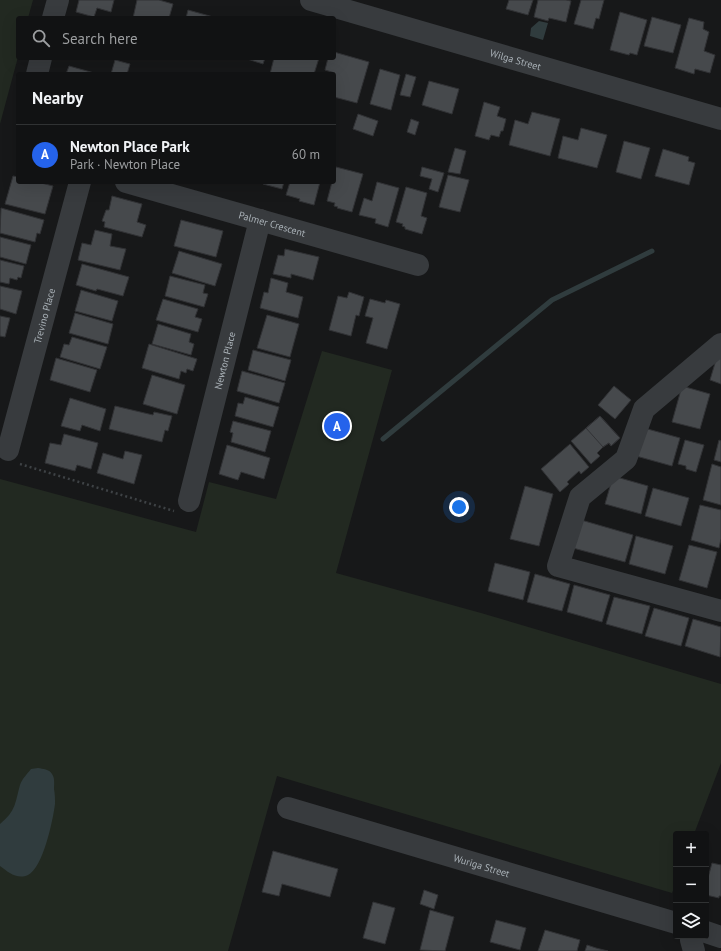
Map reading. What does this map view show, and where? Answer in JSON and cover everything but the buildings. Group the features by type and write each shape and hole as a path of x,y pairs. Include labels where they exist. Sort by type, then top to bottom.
{"street":[{"path":"54,16 58,0"},
{"name":"Wilga Street","path":"311,0 721,119"},
{"path":"38,72 40,60"},
{"name":"Trevino Place","path":"8,450 79,184"},
{"name":"Palmer Crescent","path":"133,184 418,265"},
{"name":"Newton Place","path":"189,501 260,220"},
{"path":"721,344 644,409 626,459 580,498 558,566 721,611"},
{"name":"Wuriga Street","path":"288,808 673,922"},
{"path":"697,941 721,937"}],"path":[{"path":"8,450 3,459 183,514 189,501"}],"shaded area":[{"path":"0,0 33,0 29,16 16,16 17,60 0,124"},
{"path":"539,21 548,23 543,40 530,36 531,28"},
{"path":"322,351 392,370 336,573 481,613 721,684 721,763 695,831 673,831 672,893 277,776 228,951 0,951 0,479 196,532 209,482 276,499"},
{"path":"38,768 49,771 54,777 55,804 43,854 33,871 28,875 20,877 9,873 0,866 0,824 12,811 23,779 31,769"}],"waterway":[{"path":"383,439 552,300 652,251"}],"place":[{"name":"Newton Place Park","path":"337,426"}]}
